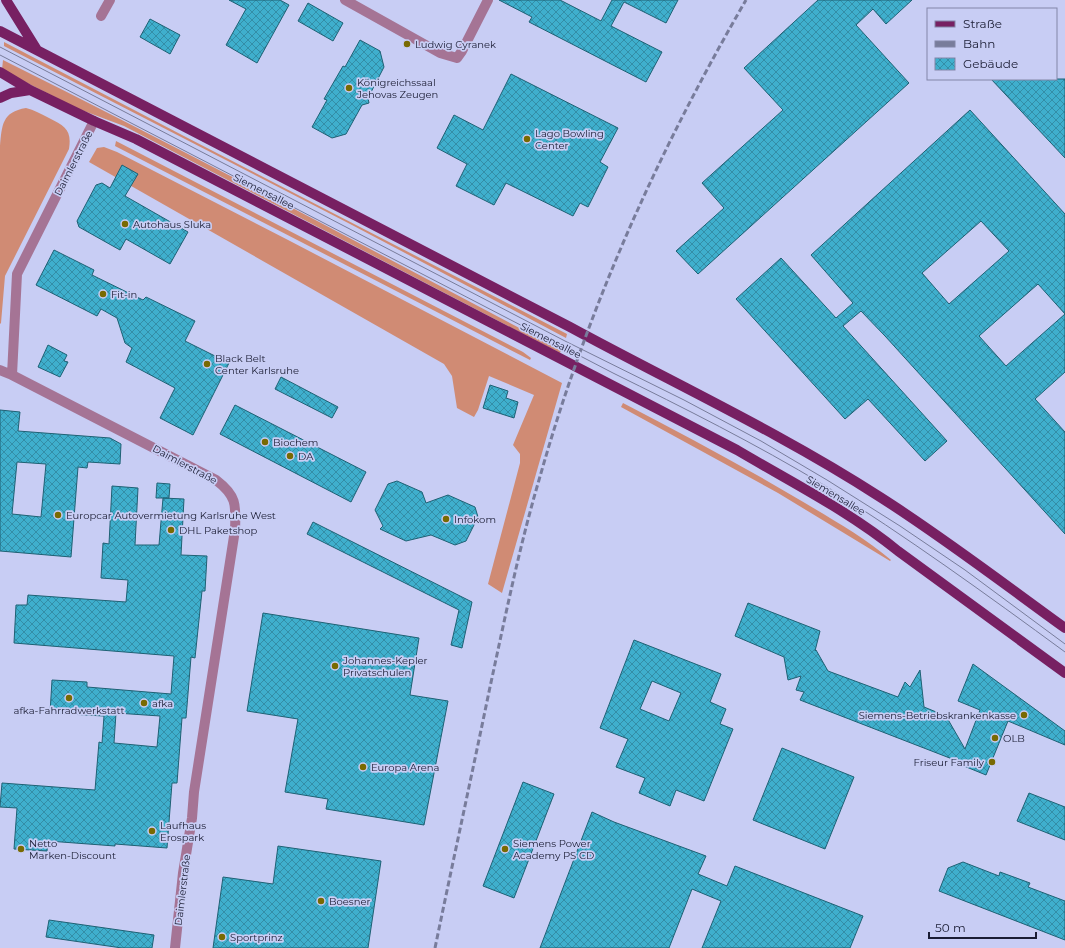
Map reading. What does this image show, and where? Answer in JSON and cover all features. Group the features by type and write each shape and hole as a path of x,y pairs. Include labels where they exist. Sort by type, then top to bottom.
{"main road":[{"path":"6,0 37,50"},
{"name":"Siemensallee","path":"0,31 746,419 812,456 880,497 1065,628"},
{"name":"Siemensallee","path":"0,72 30,90 94,121 136,139 737,450 879,535 898,551 1065,673"},
{"path":"0,98 11,93 30,90"}],"street":[{"path":"100,16 110,0"},
{"path":"345,0 440,53 458,58 488,0"},
{"name":"Daimlerstraße","path":"94,121 17,274 12,375 216,480 226,488 232,497 236,510 235,530 194,792 192,818 183,872 175,948"},
{"path":"0,370 12,375"}],"shaded area":[{"path":"4,42 567,334 566,338 352,225 4,46"},
{"path":"3,60 352,240 561,350 560,353 124,126 76,108 2,70"},
{"path":"26,108 63,126 68,133 70,143 69,149 5,276 0,324 0,146 3,126 8,116 18,110"},
{"path":"116,141 523,352 531,358 530,360 115,146"},
{"path":"104,147 117,152 290,241 562,383 502,593 488,584 520,463 520,454 513,445 534,395 489,376 478,410 474,417 457,408 452,376 444,364 89,162 97,148"},
{"path":"623,403 782,490 850,530 891,560 890,561 778,493 621,407"}],"building":[{"path":"229,0 280,0 289,5 257,63 226,45 246,9"},
{"path":"499,0 560,0 601,21 612,0 678,0 666,23 624,2 611,26 662,52 646,82 529,22 532,17"},
{"path":"818,0 912,0 886,24 873,9 856,25 909,83 698,274 676,251 724,208 702,183 783,110 744,68"},
{"path":"308,3 343,23 333,41 298,21"},
{"path":"150,19 180,35 170,54 140,37"},
{"name":"Königreichssaal Jehovas Zeugen","path":"360,40 380,51 384,67 368,98 369,103 362,105 346,134 332,138 312,127 327,100 324,99 343,66 345,67"},
{"name":"Lago Bowling Center","path":"511,74 618,128 600,162 608,167 588,207 580,203 573,216 506,183 494,205 456,186 467,164 437,148 454,115 483,130"},
{"path":"1065,79 1065,158 992,80"},
{"path":"970,110 1065,214 1065,314 1065,372 1035,399 1065,432 1065,534 861,311 843,326 947,441 925,461 868,399 845,419 736,299 781,258 836,318 853,303 811,255","holes":["981,221 1009,251 949,304 922,273","1038,284 1065,314 1006,366 979,336"]},
{"name":"Autohaus Sluka","path":"122,165 138,174 125,196 188,232 170,264 126,239 120,250 79,227 77,221 96,185 102,183 110,188"},
{"path":"54,250 94,270 92,275 143,300 146,297 195,321 185,341 229,363 193,435 160,418 175,388 126,362 132,348 125,343 117,318 101,309 97,316 36,285"},
{"path":"48,345 67,355 64,361 68,362 60,377 38,367"},
{"path":"281,377 338,407 332,418 275,389"},
{"path":"490,385 508,391 506,398 518,402 514,418 483,408"},
{"path":"235,405 366,472 351,502 220,434"},
{"path":"0,410 20,412 18,431 110,438 121,444 120,464 88,462 87,468 78,467 71,557 0,551","holes":["17,462 46,464 41,517 12,514"]},
{"path":"397,481 422,492 426,503 448,495 475,507 478,517 466,541 455,545 431,535 406,541 380,529 383,526 375,510 388,484"},
{"path":"157,483 170,484 169,498 156,498"},
{"path":"112,486 138,488 135,545 159,545 163,498 184,499 181,555 207,556 205,591 202,591 195,658 191,657 186,718 182,718 177,783 172,783 167,848 48,841 47,851 14,849 17,808 0,807 2,783 95,790 99,742 102,743 104,716 50,713 52,680 87,682 87,687 171,694 174,656 14,643 16,605 27,605 28,595 126,602 128,580 101,578 103,543 109,544","holes":["116,713 160,716 157,747 114,743"]},
{"path":"313,522 472,602 462,648 451,645 459,610 307,534"},
{"path":"748,603 820,631 815,651 816,650 828,671 898,697 905,682 910,687 920,670 924,707 946,716 965,749 980,710 958,701 973,664 1065,731 1065,745 1008,721 986,775 959,764 960,762 800,700 804,692 796,690 801,676 788,680 784,657 735,636"},
{"path":"263,613 419,638 410,695 448,701 424,825 326,809 328,799 285,792 298,719 247,711"},
{"path":"634,640 721,674 710,702 726,709 720,724 733,729 704,801 676,790 670,806 639,793 645,778 616,767 628,739 600,728","holes":["652,681 681,693 669,721 640,709"]},
{"path":"782,748 854,777 825,849 753,820"},
{"path":"523,782 554,794 514,898 483,886"},
{"path":"1029,793 1065,807 1065,840 1017,821"},
{"path":"592,812 614,822 706,856 698,874 727,886 735,866 863,916 850,948 702,948 721,901 692,889 669,948 540,948"},
{"path":"278,846 381,861 368,948 213,948 223,877 273,884"},
{"path":"963,862 999,876 1000,872 1030,883 1028,887 1065,901 1065,940 939,891 948,868"},
{"path":"49,920 154,935 152,948 122,948 46,937"}],"tram line":[{"path":"0,47 565,341 684,400 761,441 900,526 965,570 1065,644"},
{"path":"0,55 772,455 824,485 916,545 1065,652"}],"railway":[{"path":"435,948 519,557 539,480 563,401 608,278 650,183 696,90 746,0"}],"place":[{"name":"Ludwig Cyranek","path":"407,44"},
{"name":"Königreichssaal Jehovas Zeugen","path":"349,88"},
{"name":"Lago Bowling Center","path":"527,139"},
{"name":"Autohaus Sluka","path":"125,224"},
{"name":"Fit-in","path":"103,294"},
{"name":"Black Belt Center Karlsruhe","path":"207,364"},
{"name":"Biochem","path":"265,442"},
{"name":"DA","path":"290,456"},
{"name":"Europcar Autovermietung Karlsruhe West","path":"58,515"},
{"name":"Infokom","path":"446,519"},
{"name":"DHL Paketshop","path":"171,530"},
{"name":"Johannes-Kepler Privatschulen","path":"335,666"},
{"name":"afka-Fahrradwerkstatt","path":"69,698"},
{"name":"afka","path":"144,703"},
{"name":"Siemens-Betriebskrankenkasse","path":"1024,715"},
{"name":"OLB","path":"995,738"},
{"name":"Friseur Family","path":"992,762"},
{"name":"Europa Arena","path":"363,767"},
{"name":"Laufhaus Erospark","path":"152,831"},
{"name":"Netto Marken-Discount","path":"21,849"},
{"name":"Siemens Power Academy PS CD","path":"505,849"},
{"name":"Boesner","path":"321,901"},
{"name":"Sportprinz","path":"222,937"}]}
